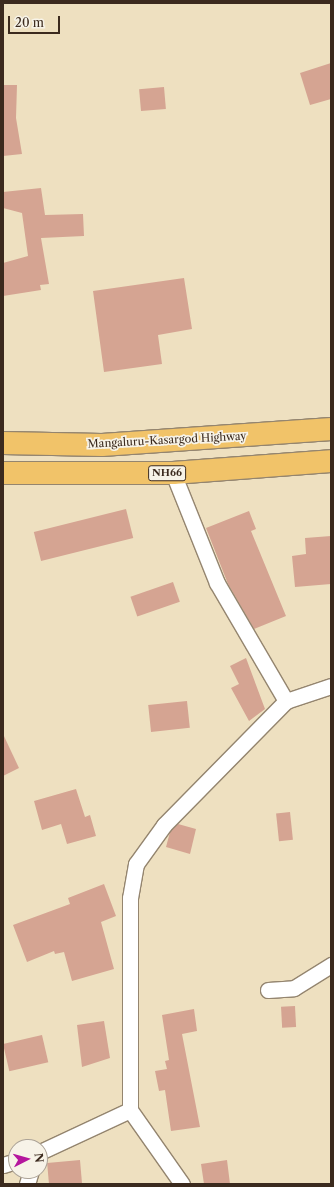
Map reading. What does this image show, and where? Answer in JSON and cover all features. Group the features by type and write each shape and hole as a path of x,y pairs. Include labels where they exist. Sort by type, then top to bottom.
{"highway":[{"name":"Mangaluru-Kasargod Highway","path":"3,443 102,445 331,429"},
{"name":"NH66","path":"3,473 173,473 331,461"}],"street":[{"path":"173,473 217,583 286,700"},
{"path":"182,1184 130,1110 130,898 136,864 164,825 286,700 331,686"},
{"path":"268,990 294,988 331,965"},
{"path":"48,1148 130,1110"}],"building":[{"path":"331,63 331,99 310,105 300,73"},
{"path":"3,85 17,85 16,118 22,154 3,156"},
{"path":"164,87 166,109 141,111 139,89"},
{"path":"41,188 45,215 83,214 84,236 41,238 49,284 40,285 41,290 3,296 3,263 28,256 22,213 3,208 3,192"},
{"path":"184,278 192,329 158,335 162,364 104,372 93,291"},
{"path":"126,509 133,538 41,561 34,532"},
{"path":"249,511 256,529 251,531 286,616 254,629 228,584 206,528"},
{"path":"331,536 331,584 295,587 292,556 306,554 305,538"},
{"path":"173,582 180,602 137,617 130,597"},
{"path":"246,658 265,709 249,721 231,688 239,684 230,666"},
{"path":"187,701 190,728 151,732 148,705"},
{"path":"3,734 19,768 3,776"},
{"path":"76,789 85,817 90,815 96,836 67,844 61,824 42,830 34,801"},
{"path":"290,812 293,840 279,841 276,813"},
{"path":"178,824 196,829 190,854 166,847 170,832"},
{"path":"104,884 116,916 101,922 114,969 72,981 64,952 55,954 54,951 27,962 13,925 70,904 68,898"},
{"path":"295,1006 296,1027 282,1028 281,1007"},
{"path":"194,1009 197,1031 182,1034 200,1127 171,1131 165,1090 159,1091 155,1071 167,1069 165,1061 169,1060 162,1015"},
{"path":"104,1021 110,1058 82,1067 77,1025"},
{"path":"42,1035 48,1062 9,1071 3,1044"},
{"path":"80,1160 82,1184 49,1184 48,1163"},
{"path":"227,1160 230,1184 204,1184 201,1164"}]}
